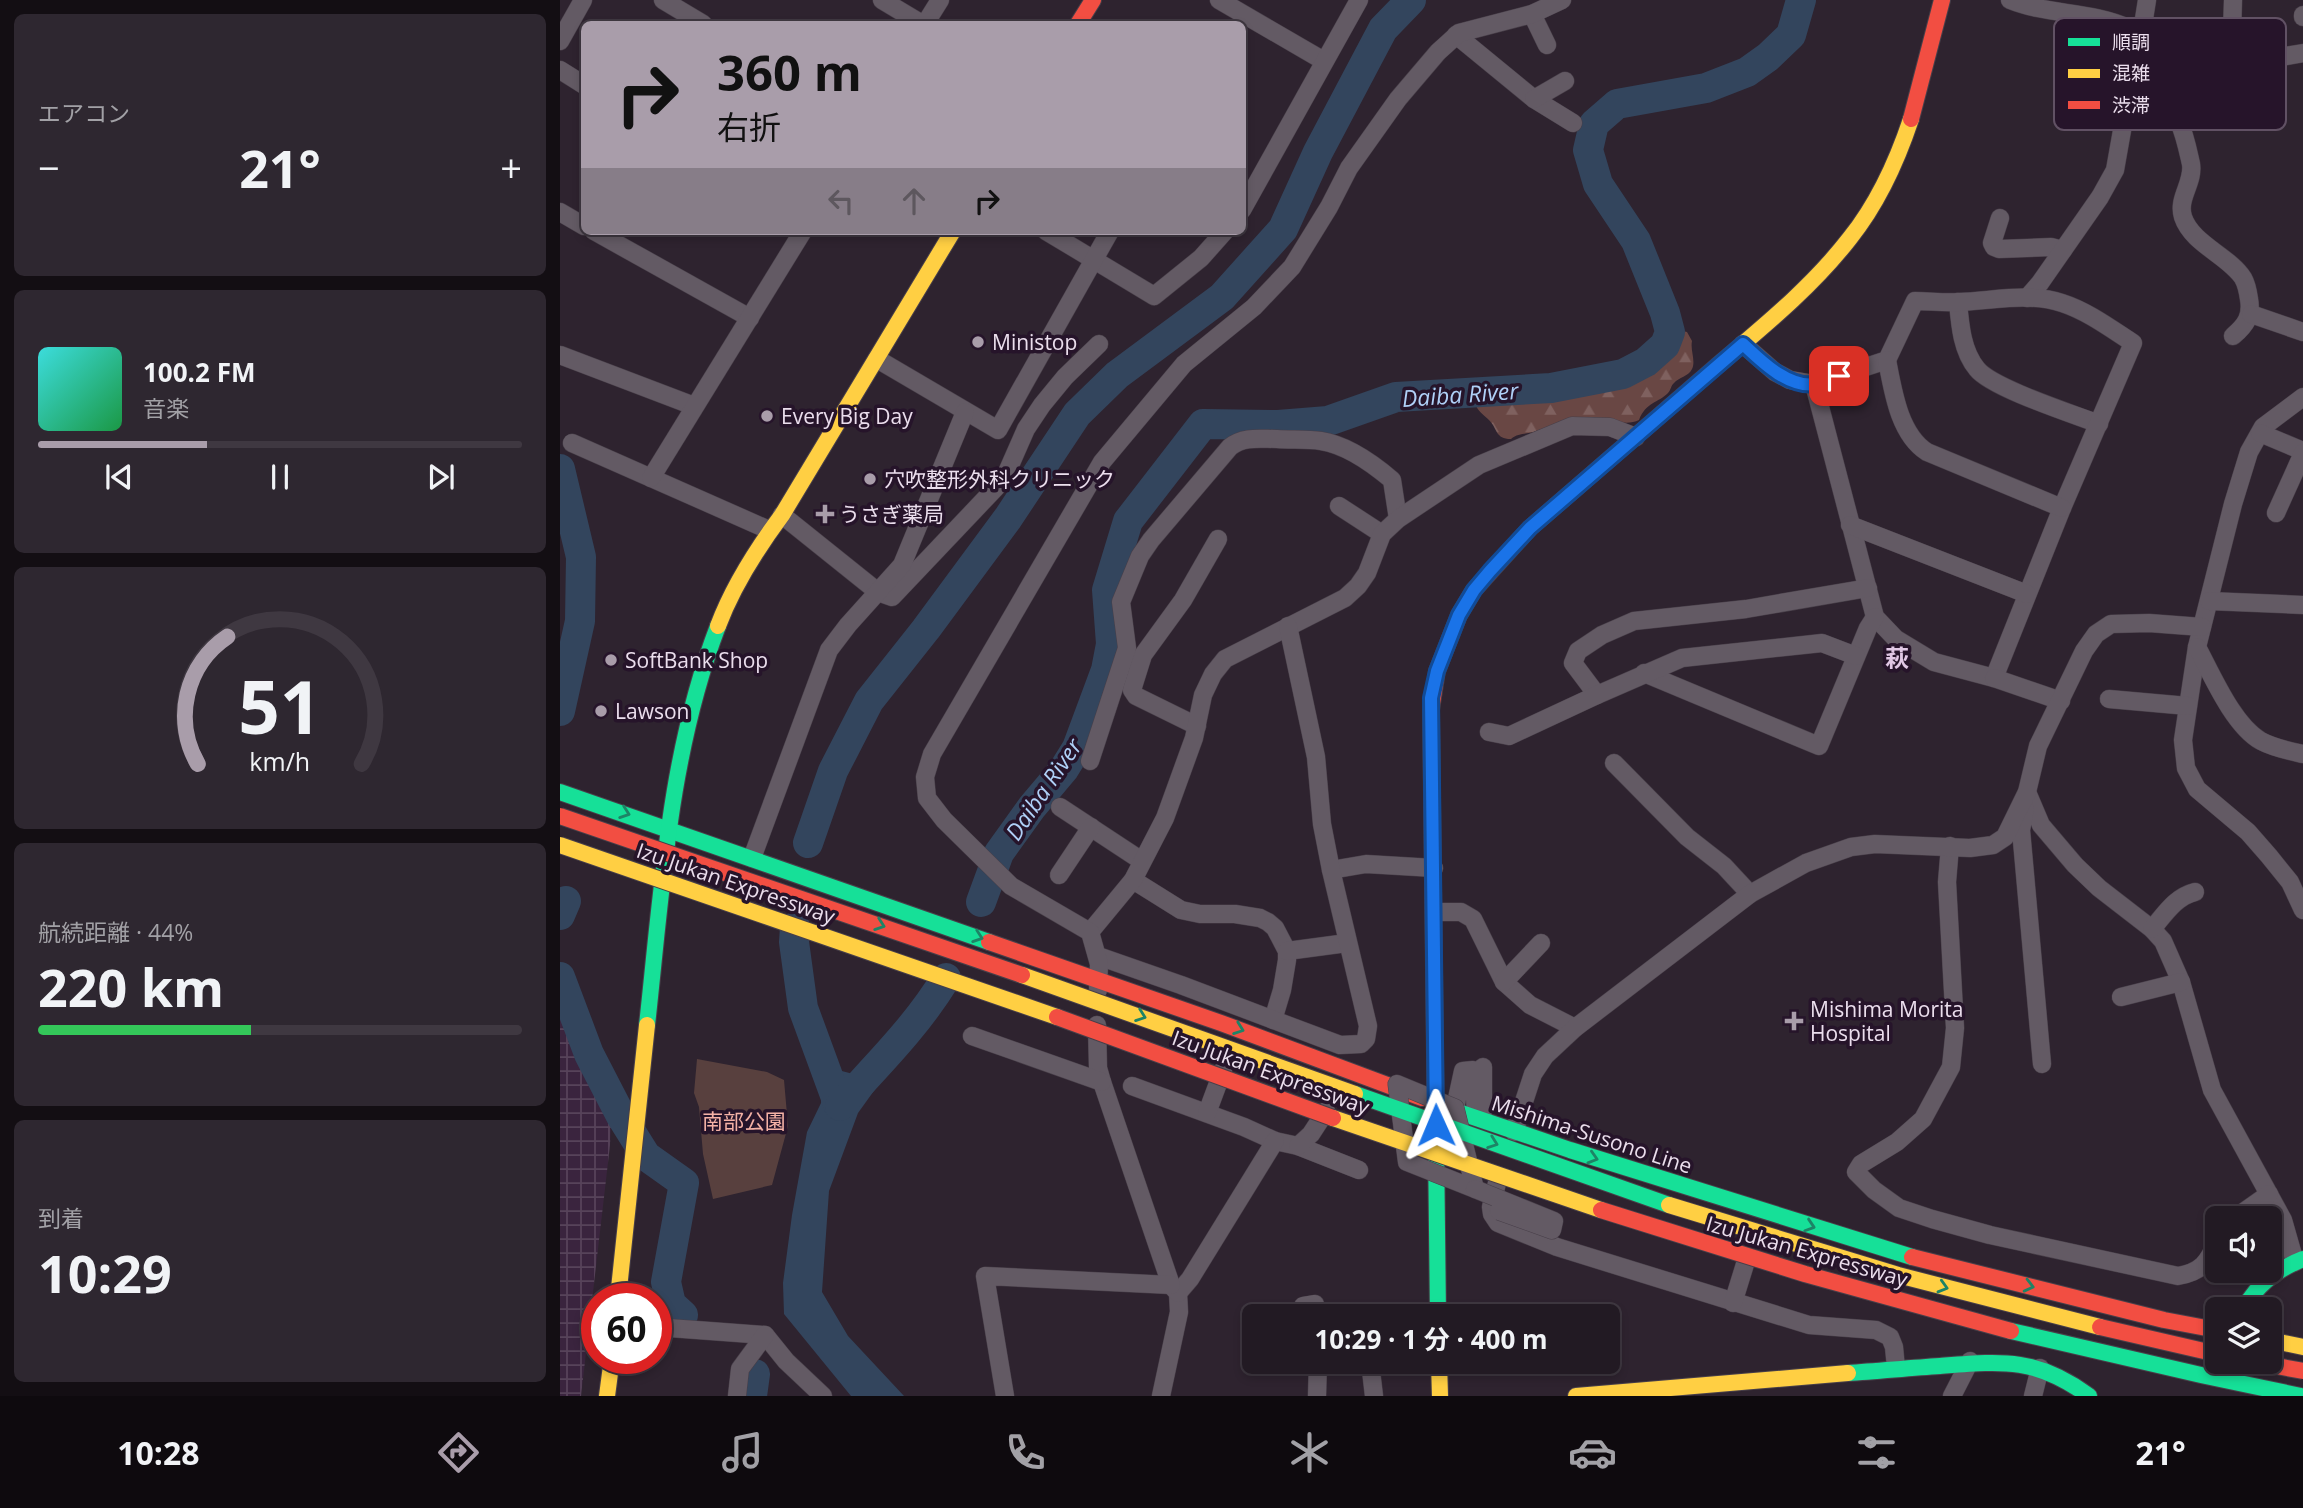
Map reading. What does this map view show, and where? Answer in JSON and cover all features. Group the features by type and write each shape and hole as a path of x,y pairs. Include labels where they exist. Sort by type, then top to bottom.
{"main road":[{"path":"1080,21 1093,0"},
{"path":"1438,1304 1435,912 1430,726 1431,698 1437,671 1459,615 1474,590 1530,528 1743,344 1828,265 1850,239 1898,159 1942,0"},
{"path":"620,1283 669,828 680,751 712,638 738,584 769,530 782,515 952,235"},
{"name":"Mishima-Susono Line","path":"560,792 1173,1006 1514,1132 1891,1252 2205,1328"},
{"name":"Izu Jukan Expressway","path":"560,816 1090,998 1599,1181 1790,1243 1969,1295 2116,1332 2205,1351"},
{"path":"560,835 1225,1066 1746,1261 1993,1332 2211,1390 2260,1396"},
{"name":"Izu Jukan Expressway","path":"560,845 899,960 1511,1181 1748,1257 1993,1327 2215,1379 2301,1396"},
{"path":"2252,1297 2257,1290 2299,1260"},
{"path":"2282,1343 2303,1347"},
{"path":"1576,1396 1970,1361 2018,1362 2040,1368 2067,1379 2089,1396"},
{"path":"2282,1366 2303,1372"},
{"path":"2282,1368 2303,1372"},
{"path":"607,1396 610,1374"},
{"path":"1439,1374 1440,1396"},
{"path":"2211,1390 2218,1374"}],"street":[{"path":"560,41 583,0"},
{"path":"663,0 698,21"},
{"path":"882,0 918,21"},
{"path":"925,21 940,0"},
{"path":"1219,0 1241,20"},
{"path":"1246,203 1359,0"},
{"path":"1161,1396 1179,1312 1174,1289 1098,1068 1098,957 1090,932 1011,886 944,820 927,798 925,777 932,754 1102,462 1184,364 1254,307 1292,267 1329,207 1349,168 1398,99 1438,52 1459,33 1532,14 1562,0"},
{"path":"2010,0 2091,18"},
{"path":"2141,18 2147,0"},
{"path":"2232,18 2233,0"},
{"path":"1532,14 1548,45"},
{"path":"1246,22 1324,61"},
{"path":"1456,35 1534,99 1573,123"},
{"path":"560,70 581,83"},
{"path":"1534,99 1565,82"},
{"path":"2027,298 2100,197 2115,170 2122,130"},
{"path":"2182,130 2191,175 2182,200 2184,219 2209,248 2242,277 2246,285 2250,314 2242,329 2233,336"},
{"path":"560,212 581,224"},
{"path":"2000,219 1992,243 1994,247 2051,247 2063,250"},
{"path":"601,235 750,318"},
{"path":"650,478 801,235"},
{"path":"1053,235 1154,296 1201,258 1221,235"},
{"path":"877,359 998,430 1107,235"},
{"path":"1994,678 2062,508 2133,343 2101,322 2059,302 2027,298 1958,302 1915,301 1887,360 1907,431 1915,444 1927,452 2062,508"},
{"path":"1958,302 1968,355 1984,376 2099,424"},
{"path":"2250,314 2303,332"},
{"path":"782,515 878,592 892,597 1004,479 1026,429 1042,405 1098,344"},
{"path":"1743,344 1775,372 1790,380 1814,384 1887,360"},
{"path":"560,355 694,406"},
{"path":"1814,384 1875,617 1896,639 1934,662 1994,678 2061,701"},
{"path":"2303,397 2263,426 2249,452 2197,647 2183,740 2186,768 2197,789 2248,832 2290,882 2303,910"},
{"path":"752,858 829,650 902,565 965,412"},
{"path":"1090,932 1133,880 1165,818 1197,726 1203,695 1213,674 1225,659 1345,598 1367,573 1382,534 1398,519 1479,465 1572,426 1609,427 1636,437"},
{"path":"2260,433 2303,452 2276,513"},
{"path":"1090,761 1127,648 1121,602 1126,585 1150,540 1230,447 1239,440 1272,439 1322,441 1346,450 1364,459 1392,480 1398,519"},
{"path":"572,443 769,530"},
{"path":"1339,506 1382,534"},
{"path":"1850,525 2028,594"},
{"path":"1197,726 1136,696 1132,690 1143,655 1183,600 1218,539"},
{"path":"1597,695 1573,663 1574,657 1578,651 1602,635 1634,621 1746,609 1867,588"},
{"path":"2209,601 2303,605"},
{"path":"1644,674 1819,746 1875,617"},
{"path":"2042,1064 2021,830 2038,746 2084,652 2096,634 2112,624 2149,623 2202,627"},
{"path":"1098,957 1340,1045 1361,1044 1366,1039 1368,1026 1331,870 1322,824 1316,757 1288,626"},
{"path":"1489,733 1509,736 1682,659 1822,643 1856,656"},
{"path":"2197,647 2240,722 2260,741 2303,754"},
{"path":"2109,698 2188,706"},
{"path":"1614,763 1687,837 1724,866 1750,894"},
{"path":"1514,1132 1533,1074 1545,1056 1575,1028 1750,894 1806,863 1851,847 1875,844 1970,848 1993,845 2004,837 2027,792"},
{"path":"2027,792 2041,825 2075,865 2163,941 2181,982 2212,1090 2283,1220 2299,1260"},
{"path":"1060,807 1142,861"},
{"path":"1059,875 1091,827"},
{"path":"1950,846 1947,882 1955,1028 1951,1067 1923,1119 1896,1142 1861,1164 1856,1172 1874,1190 1899,1208 1990,1235 2178,1276 2194,1273 2205,1264"},
{"path":"1331,870 1366,864 1434,868"},
{"path":"1133,880 1190,913 1235,914 1268,922 1287,951 1284,980 1273,1020"},
{"path":"2152,929 2177,899 2195,892"},
{"path":"1435,912 1461,912 1472,919 1504,982 1530,1005 1575,1028"},
{"path":"1287,951 1347,943"},
{"path":"1504,982 1541,943"},
{"path":"2121,997 2181,982"},
{"path":"1173,1006 1181,985"},
{"path":"972,1036 1102,1082"},
{"path":"1207,1113 1225,1066"},
{"path":"1475,1189 1455,1108 1463,1071 1474,1070 1476,1113 1483,1112 1483,1067"},
{"path":"1455,1108 1391,1078 1407,1162 1554,1221 1552,1230 1499,1211"},
{"path":"1132,1086 1359,1170"},
{"path":"1298,1146 1311,1135 1330,1105"},
{"path":"1006,1396 985,1276 1174,1289 1190,1279 1275,1141"},
{"path":"1501,1170 1491,1207 1498,1223 1557,1247 1809,1325 1876,1330 1890,1337 1896,1368"},
{"path":"2252,1206 2269,1194"},
{"path":"1733,1303 1746,1261"},
{"path":"672,1328 765,1335 786,1361 823,1396"},
{"path":"737,1396 740,1368 765,1335"},
{"path":"1952,1396 1970,1361"},
{"path":"2033,1396 2040,1368"},
{"path":"1317,1396 1318,1374"},
{"path":"1371,1374 1374,1396"}],"shaded area":[{"path":"560,1011 611,1122 594,1283 581,1283 581,1374 584,1374 581,1396 560,1396"}],"green space":[{"path":"1678,330 1687,332 1692,341 1692,369 1634,422 1576,418 1506,439 1499,435 1476,406 1487,398 1530,397 1593,386 1618,385 1651,366 1673,343 1673,334"},
{"name":"南部公園","path":"697,1059 767,1072 784,1080 788,1126 772,1185 713,1199 703,1154 699,1107 694,1093"}],"water":[{"path":"822,1066 881,1081 858,1113 829,1191 822,1292 848,1336 904,1396 851,1396 784,1314 783,1283 792,1215 807,1132 821,1103"}],"waterway":[{"name":"Daiba River","path":"808,843 833,771 869,701 1008,518 1077,414 1117,375 1222,297 1283,229 1318,152 1383,29 1411,0"},
{"name":"Daiba River","path":"981,902 999,853 1077,748 1106,670 1111,644 1107,590 1128,521 1203,424 1278,425 1328,421 1396,397 1551,388 1623,374 1646,362 1665,345 1670,332 1636,241 1598,184 1588,150 1594,124 1617,104 1706,88 1747,72 1791,35 1801,0"},
{"path":"560,469 581,557 580,621 560,711"},
{"path":"560,915 566,901"},
{"name":"Daiba River","path":"795,927 794,942 803,1008 839,1106"},
{"path":"560,977 589,1054 621,1116 646,1156 684,1183 666,1282 671,1304 683,1315"},
{"name":"Daiba River","path":"840,1106 909,1029 946,978"},
{"path":"752,1396 755,1374"}],"traffic: fast":[{"path":"647,1025 663,873 678,773 701,674 718,626"},
{"path":"1431,710 1438,1304"},
{"path":"560,792 989,942"},
{"path":"1355,1094 1669,1205"},
{"path":"1435,1104 1570,1150 1912,1257"},
{"path":"2251,1297 2269,1279 2303,1259"},
{"path":"2011,1331 2301,1396"},
{"path":"1848,1373 1982,1363 2018,1364 2052,1374 2089,1396"}],"traffic: slow":[{"path":"1718,365 1804,289 1836,256 1869,211 1886,181 1911,119"},
{"path":"718,626 746,569 782,515 951,235"},
{"path":"560,845 1057,1017"},
{"path":"1022,975 1355,1094"},
{"path":"620,1283 647,1025"},
{"path":"1333,1118 1601,1210"},
{"path":"1669,1205 1898,1275 2100,1327"},
{"path":"2282,1343 2303,1347"},
{"path":"1576,1396 1848,1373"},
{"path":"607,1396 610,1374"},
{"path":"1439,1374 1440,1396"}],"traffic: jam":[{"path":"1080,21 1093,0"},
{"path":"1911,119 1942,0"},
{"path":"1431,710 1437,671 1459,615 1474,590 1530,528 1718,365"},
{"path":"560,816 1022,975"},
{"path":"989,942 1221,1023 1422,1098"},
{"path":"1057,1017 1333,1118"},
{"path":"1601,1210 1805,1274 2011,1331"},
{"path":"1912,1257 2164,1320 2205,1328"},
{"path":"2100,1327 2205,1351"},
{"path":"2282,1367 2303,1371"}],"place":[{"name":"Ministop","path":"978,342"},
{"name":"Every Big Day","path":"767,416"},
{"name":"穴吹整形外科クリニック","path":"870,479"},
{"name":"うさぎ薬局","path":"825,514"},
{"name":"SoftBank Shop","path":"611,660"},
{"name":"Lawson","path":"601,711"},
{"name":"Mishima Morita Hospital","path":"1794,1021"}],"district":[{"name":"萩","path":"1897,657"}],"route":[{"path":"1436,1125 1431,698 1437,671 1459,615 1474,590 1530,528 1743,344 1765,365 1790,380 1814,384 1839,376"}]}
